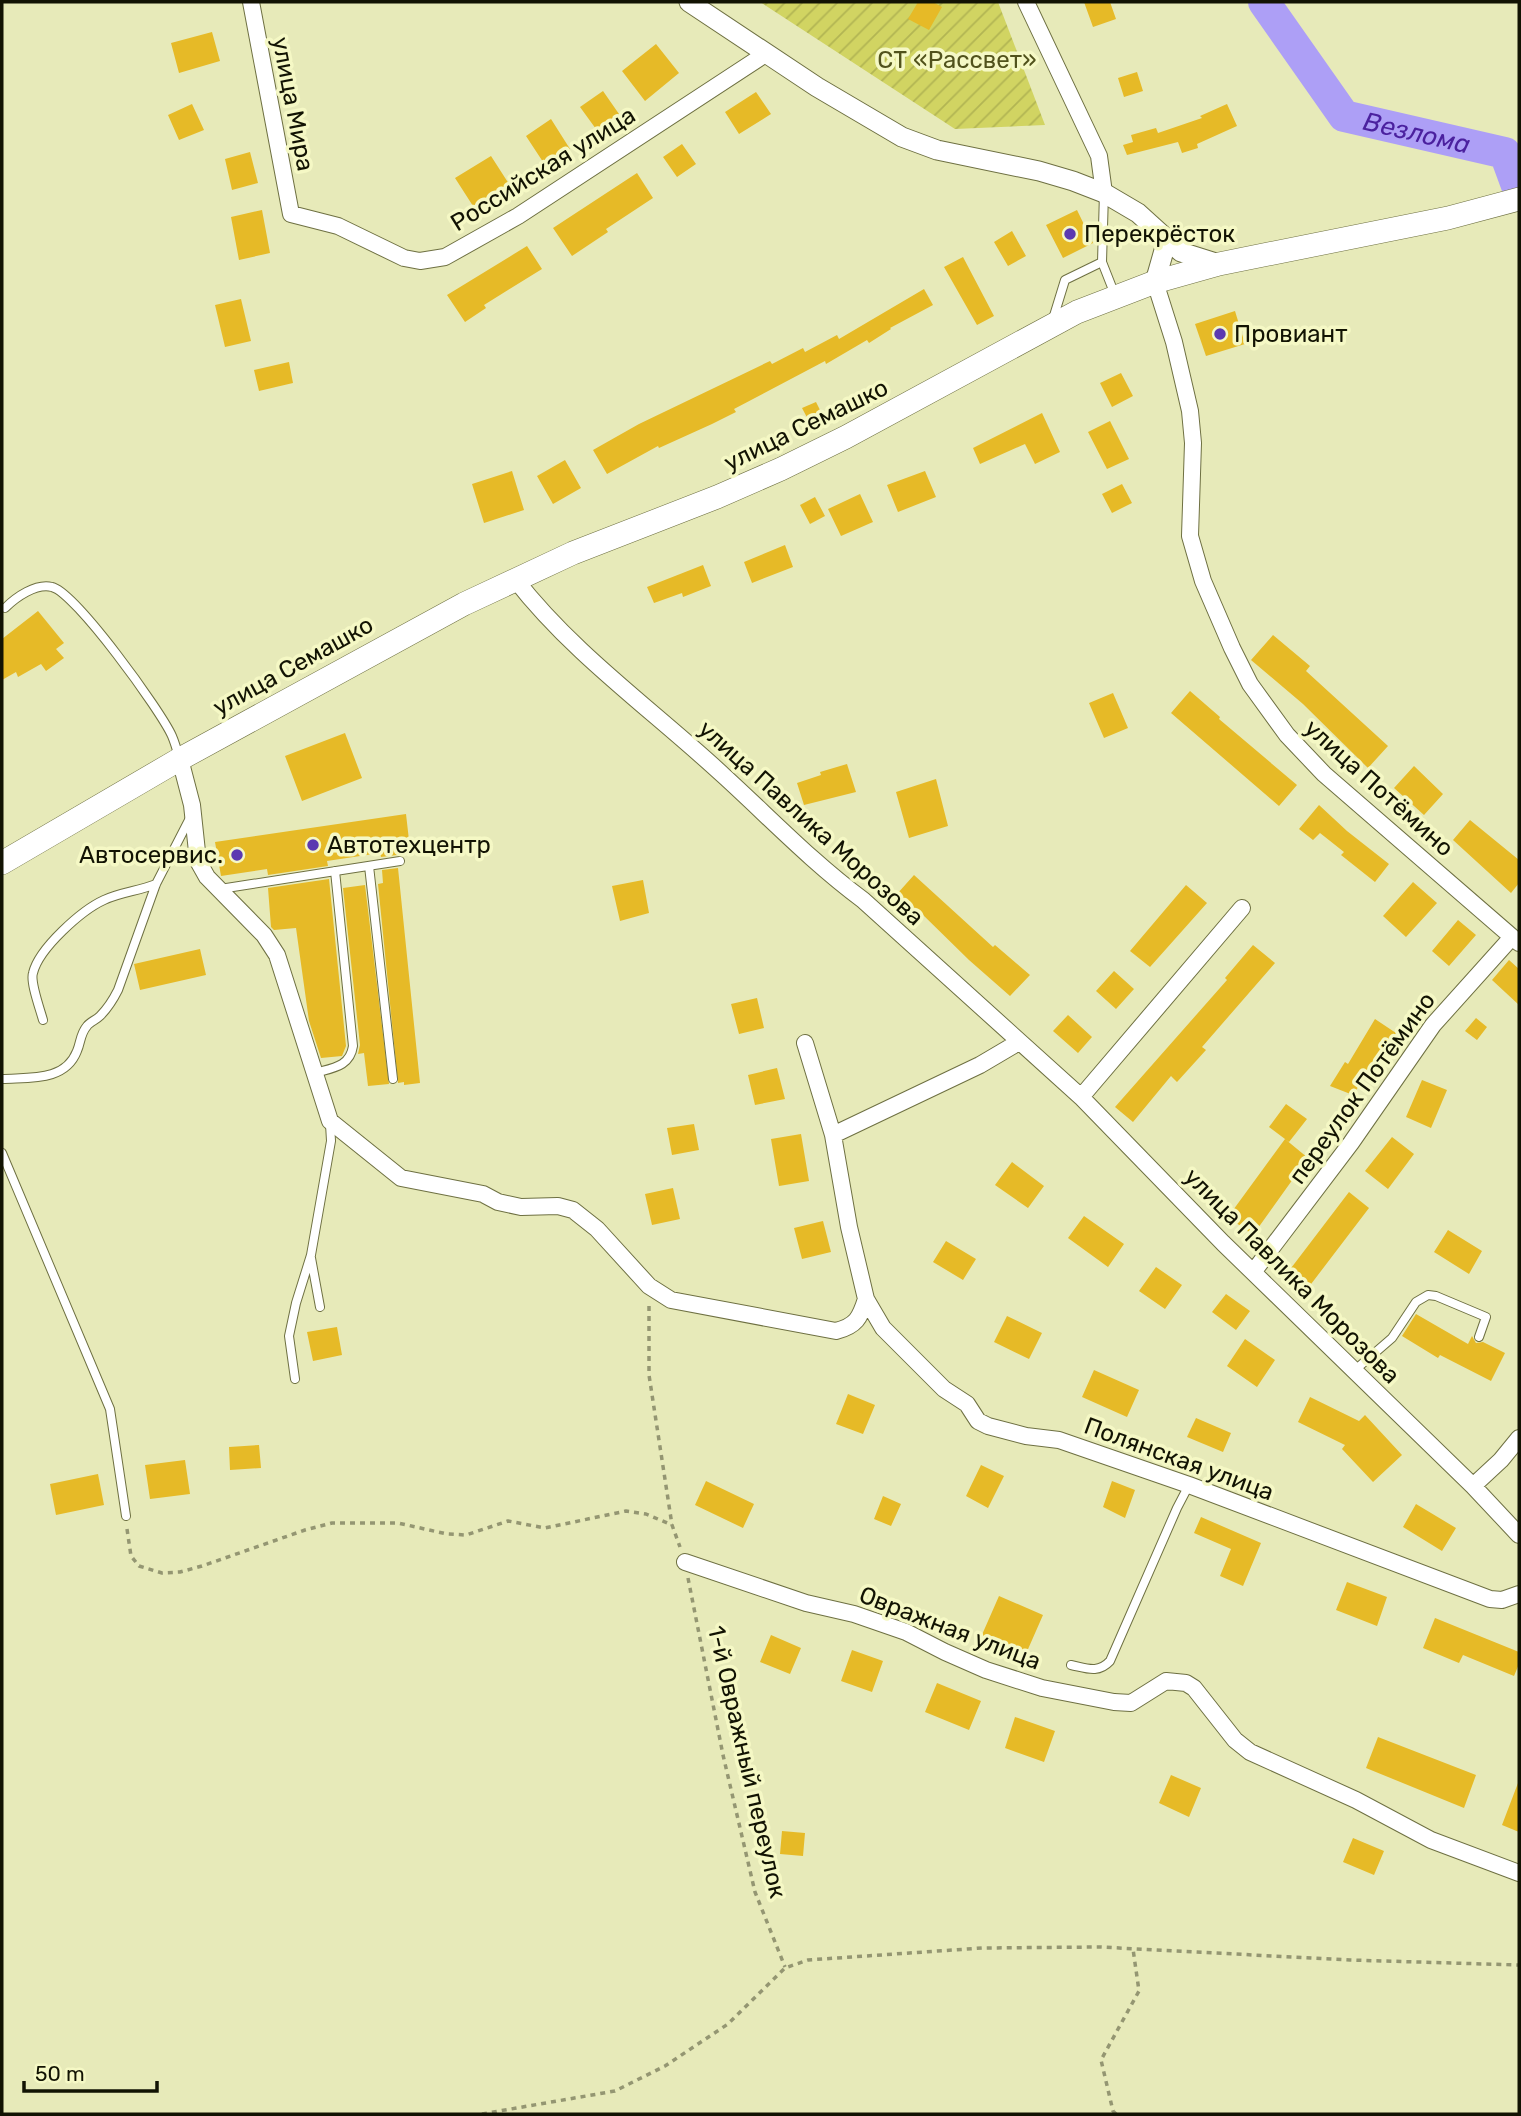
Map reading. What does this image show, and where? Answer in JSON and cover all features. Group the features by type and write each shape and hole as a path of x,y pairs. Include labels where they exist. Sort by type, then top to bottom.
{"main road":[{"name":"улица Семашко","path":"2,863 180,759 402,635 515,579 781,469 846,437 1077,312 1155,282 1219,264 1448,218 1519,199"}],"street":[{"name":"улица Мира","path":"251,2 291,214"},
{"path":"689,2 817,87 902,137 937,149 1039,170 1104,193 1138,213 1181,252 1219,264"},
{"path":"1026,2 1099,156 1104,193"},
{"name":"Российская улица","path":"291,214 338,226 404,258 420,261 444,257 518,216 767,53"},
{"path":"1155,282 1167,240"},
{"name":"улица Потёмино","path":"1155,282 1174,342 1190,411 1193,443 1189,536 1203,580 1250,684 1287,736 1324,774 1516,940"},
{"name":"улица Павлика Морозова","path":"515,579 550,622 1081,1097 1223,1243 1474,1486 1519,1535"},
{"path":"180,759 193,812 198,861 206,877 264,935 277,955 330,1121 401,1178 483,1194 498,1202 521,1207 558,1206 573,1210 597,1229 649,1286 671,1300 820,1329 836,1331 865,1325 883,1328"},
{"path":"1081,1097 1242,908"},
{"name":"переулок Потёмино","path":"1254,1271 1351,1143 1433,1024 1516,940"},
{"path":"833,1135 980,1065 1019,1042"},
{"name":"Полянская улица","path":"805,1043 833,1135 849,1227 866,1299 883,1328 944,1389 967,1404 978,1421 1026,1436 1059,1440 1189,1485 1490,1599 1502,1600 1519,1594"},
{"path":"850,1328 861,1314 866,1299"},
{"path":"1474,1486 1501,1460 1519,1437"},
{"name":"Овражная улица","path":"685,1562 806,1603 854,1614 905,1632 986,1670 1042,1688 1131,1703 1166,1681 1186,1683 1194,1688 1235,1740 1250,1752 1356,1800 1431,1840 1519,1873"}],"lane":[{"path":"1104,193 1101,262 1116,297"},
{"path":"1051,326 1065,280 1101,262"},
{"path":"5,608 14,599 38,587 60,589 91,622 153,706 172,735 180,759"},
{"path":"2,1079 52,1076 70,1063 77,1051 80,1036 110,1005 118,990 156,884 193,812"},
{"path":"220,890 400,861"},
{"path":"369,866 393,1080"},
{"path":"315,1073 342,1065 352,1054 353,1046 335,871"},
{"path":"43,1020 32,975 39,959 52,942 88,909 103,900 156,884"},
{"path":"295,1379 289,1336 311,1255 331,1141 330,1121"},
{"path":"2,1153 110,1409 126,1516"},
{"path":"311,1255 320,1307"},
{"path":"1355,1370 1391,1338 1416,1302 1428,1296 1436,1296 1486,1317 1479,1337"},
{"path":"1071,1665 1093,1670 1105,1667 1110,1661 1189,1485"}],"path":[{"name":"1-й Овражный переулок","path":"649,1286 649,1376 672,1525 685,1562 723,1755 755,1892 785,1968"},
{"path":"126,1516 131,1556 139,1566 162,1573 180,1572 202,1566 332,1523 398,1523 447,1534 466,1535 509,1521 545,1528 626,1511 646,1514 672,1525"},
{"path":"482,2114 615,2091 665,2066 728,2024 785,1968 808,1960 982,1948 1133,1949 1519,1965"},
{"path":"1116,2114 1113,2112 1101,2060 1139,1991 1133,1949"}],"green space":[{"name":"СТ «Рассвет»","path":"760,2 998,2 1045,125 955,129"}],"building":[{"path":"918,2 933,2 942,7 929,30 908,19"},
{"path":"1084,2 1110,2 1116,19 1093,27"},
{"path":"212,32 220,61 179,73 171,43"},
{"path":"656,44 679,73 645,101 622,71"},
{"path":"1137,72 1143,91 1124,97 1118,78"},
{"path":"603,91 619,114 596,129 580,107"},
{"path":"756,92 771,114 739,134 725,112"},
{"path":"192,104 204,130 179,140 168,115"},
{"path":"1227,104 1237,126 1197,144 1198,148 1182,153 1178,142 1127,155 1123,145 1133,142 1131,135 1156,128 1158,133 1202,118 1200,116"},
{"path":"551,119 570,149 545,165 526,136"},
{"path":"682,144 696,164 677,177 663,157"},
{"path":"250,152 258,183 232,190 225,159"},
{"path":"491,156 509,184 473,206 455,178"},
{"path":"637,173 653,198 606,229 608,232 572,256 553,228"},
{"path":"262,210 270,253 239,260 231,217"},
{"name":"Перекрёсток","path":"1077,210 1093,243 1063,258 1046,225"},
{"path":"1012,231 1026,256 1008,266 994,242"},
{"path":"527,246 542,269 484,305 486,308 465,322 447,295"},
{"path":"963,257 994,316 977,325 944,267"},
{"path":"924,289 933,305 890,328 869,343 867,340 826,364 825,361 734,409 736,412 712,424 659,448 658,446 607,474 593,450 639,424 770,361 772,364 803,348 805,352 837,335 839,339"},
{"path":"241,299 251,341 225,347 215,305"},
{"name":"Провиант","path":"1235,311 1245,344 1206,356 1195,324"},
{"path":"289,362 293,383 259,391 254,370"},
{"path":"1121,373 1133,396 1112,407 1100,383"},
{"path":"816,402 824,418 811,425 802,408"},
{"path":"1042,413 1060,452 1035,464 1025,444 980,464 973,448"},
{"path":"1110,421 1129,459 1107,469 1088,432"},
{"path":"565,460 581,488 553,504 537,476"},
{"path":"512,471 524,510 484,523 472,484"},
{"path":"925,471 936,497 898,512 887,485"},
{"path":"1122,484 1132,503 1112,513 1102,494"},
{"path":"860,494 873,522 841,536 828,509"},
{"path":"815,497 825,516 810,524 800,505"},
{"path":"785,545 793,567 752,583 744,562"},
{"path":"703,565 711,586 683,597 682,593 654,603 647,587"},
{"path":"38,611 64,643 56,649 64,658 46,671 41,664 18,677 16,672 2,680 2,639"},
{"path":"1273,635 1310,666 1306,671 1388,746 1368,768 1303,704 1251,660"},
{"path":"1190,691 1297,785 1279,806 1171,713"},
{"path":"1113,693 1128,728 1104,738 1089,703"},
{"path":"345,733 362,778 302,801 285,756"},
{"path":"847,764 856,792 804,805 797,783 821,775 820,772"},
{"path":"1414,766 1443,794 1424,815 1394,788"},
{"path":"936,779 948,826 909,838 896,792"},
{"path":"1319,805 1389,864 1375,882 1341,855 1344,852 1320,833 1313,840 1299,829"},
{"name":"Автотехцентр","path":"406,814 410,849 396,851 397,855 381,857 380,853 327,861 328,866 268,875 267,869 221,876 215,842"},
{"path":"1470,820 1519,860 1519,883 1511,893 1453,840"},
{"path":"398,868 420,1083 404,1085 404,1082 398,1083 378,884 383,883 382,870"},
{"path":"914,875 993,947 995,945 1030,975 1010,996 897,894"},
{"path":"329,879 346,1046 342,1056 321,1058 309,1021 296,928 274,930 271,927 268,888"},
{"path":"643,880 649,913 620,921 612,886"},
{"path":"1413,882 1437,903 1406,937 1383,916"},
{"path":"365,885 389,1084 368,1086 364,1053 358,1054 360,1045 343,888"},
{"path":"1186,885 1207,903 1150,967 1130,951"},
{"path":"1458,920 1476,935 1449,966 1432,951"},
{"path":"1253,945 1275,963 1202,1047 1206,1050 1177,1082 1171,1076 1133,1122 1115,1107 1227,980 1225,978"},
{"path":"200,949 206,975 140,990 134,964"},
{"path":"1509,960 1519,969 1519,1005 1492,980"},
{"path":"1114,971 1134,989 1116,1009 1096,991"},
{"path":"757,998 764,1028 739,1034 731,1004"},
{"path":"1068,1015 1092,1037 1078,1053 1053,1031"},
{"path":"1476,1018 1487,1027 1477,1040 1465,1031"},
{"path":"1375,1019 1396,1033 1378,1062 1375,1061 1353,1095 1330,1086 1345,1062 1348,1064"},
{"path":"777,1068 785,1099 755,1105 748,1075"},
{"path":"1422,1080 1447,1090 1431,1128 1406,1117"},
{"path":"1286,1104 1307,1119 1289,1142 1269,1127"},
{"path":"694,1124 699,1150 672,1155 667,1128"},
{"path":"801,1134 809,1181 779,1186 771,1139"},
{"path":"1392,1137 1414,1154 1388,1189 1365,1171"},
{"path":"1285,1139 1308,1158 1253,1235 1228,1217"},
{"path":"1012,1162 1044,1186 1028,1208 995,1185"},
{"path":"673,1188 680,1219 652,1225 645,1194"},
{"path":"1349,1192 1369,1208 1305,1292 1285,1276"},
{"path":"1084,1216 1124,1244 1108,1267 1068,1238"},
{"path":"823,1221 831,1252 802,1259 794,1228"},
{"path":"1448,1230 1482,1251 1469,1274 1434,1252"},
{"path":"946,1241 976,1259 963,1280 933,1262"},
{"path":"1156,1267 1182,1285 1165,1309 1139,1291"},
{"path":"1226,1294 1250,1311 1236,1330 1212,1312"},
{"path":"1416,1314 1468,1344 1472,1336 1476,1343 1483,1342 1505,1353 1491,1381 1440,1355 1438,1358 1402,1336"},
{"path":"1007,1316 1042,1333 1029,1359 994,1342"},
{"path":"337,1327 342,1355 313,1361 307,1332"},
{"path":"1245,1339 1275,1360 1257,1387 1227,1366"},
{"path":"1094,1370 1139,1390 1127,1417 1082,1397"},
{"path":"848,1394 875,1405 863,1434 836,1424"},
{"path":"1310,1397 1359,1421 1365,1415 1402,1455 1373,1482 1342,1449 1345,1445 1298,1422"},
{"path":"1196,1418 1231,1433 1223,1452 1187,1437"},
{"path":"259,1445 261,1468 230,1470 229,1447"},
{"path":"185,1460 190,1494 150,1499 145,1465"},
{"path":"981,1465 1004,1476 988,1508 966,1496"},
{"path":"98,1474 104,1505 56,1515 50,1484"},
{"path":"706,1481 754,1504 743,1528 695,1505"},
{"path":"1112,1481 1135,1490 1125,1518 1103,1507"},
{"path":"883,1496 901,1504 891,1526 874,1519"},
{"path":"1416,1504 1456,1528 1442,1551 1403,1527"},
{"path":"1201,1517 1261,1543 1243,1586 1220,1576 1231,1549 1194,1533"},
{"path":"1347,1582 1387,1597 1377,1626 1336,1610"},
{"path":"999,1596 1043,1615 1025,1656 981,1637"},
{"path":"1435,1618 1519,1652 1519,1664 1514,1676 1463,1655 1459,1663 1423,1648"},
{"path":"771,1635 801,1648 790,1674 760,1662"},
{"path":"852,1650 883,1661 872,1692 841,1681"},
{"path":"937,1683 981,1701 969,1730 925,1712"},
{"path":"1015,1717 1055,1731 1044,1762 1005,1748"},
{"path":"1378,1737 1476,1775 1464,1808 1366,1768"},
{"path":"1171,1775 1201,1788 1189,1817 1159,1803"},
{"path":"1519,1783 1519,1832 1502,1825"},
{"path":"782,1831 805,1833 803,1856 780,1854"},
{"path":"1353,1838 1384,1851 1374,1875 1343,1862"}],"waterway":[{"name":"Везлома","path":"1264,2 1344,116 1505,153 1519,191"}],"place":[{"name":"Перекрёсток","path":"1070,234"},
{"name":"Провиант","path":"1220,334"},
{"name":"Автотехцентр","path":"313,845"},
{"name":"Автосервис.","path":"237,855"}]}
